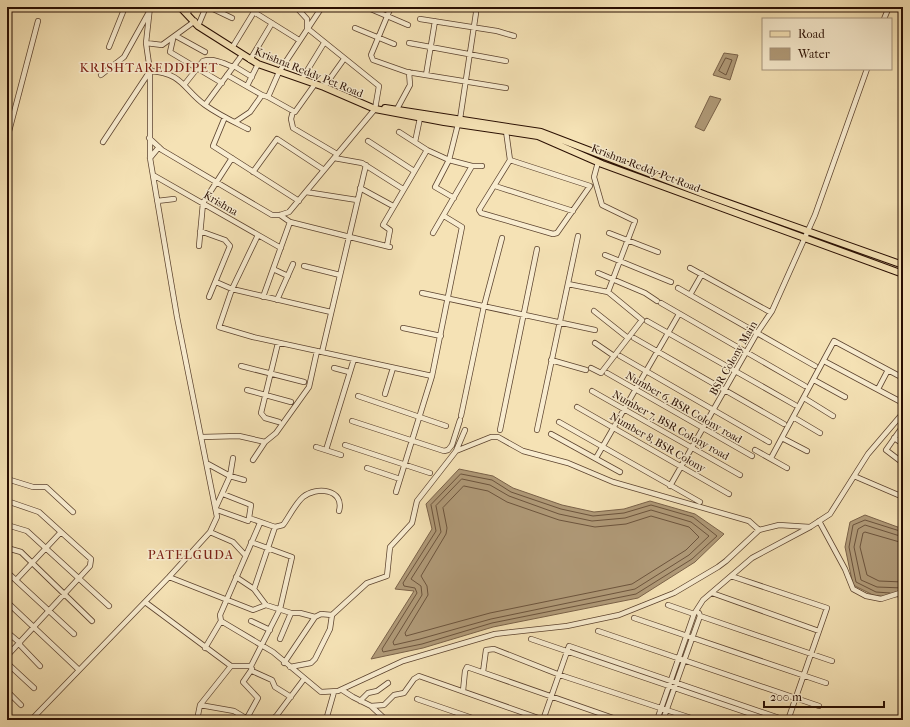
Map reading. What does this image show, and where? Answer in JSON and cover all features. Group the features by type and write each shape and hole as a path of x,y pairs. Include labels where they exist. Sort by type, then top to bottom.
{"main road":[{"name":"Krishna Reddy Pet Road","path":"180,7 189,10 197,24 250,60 279,72 315,84 375,109 420,118 541,132 706,195 809,230 903,265"},
{"name":"Krishna Reddy Pet Road","path":"375,109 397,109 538,136 598,162 806,237 903,274"}],"street":[{"path":"109,46 125,7"},
{"path":"146,43 162,45 197,24 208,7 232,18"},
{"path":"232,48 257,7"},
{"path":"149,138 159,147 272,215 280,215 289,212 375,109 379,86 307,28 307,19 296,7"},
{"path":"268,97 279,72 322,7"},
{"path":"366,7 408,25"},
{"path":"391,7 371,55 371,59 390,68 506,88"},
{"path":"454,198 435,187 449,160 459,122 474,28 476,13 475,7"},
{"path":"884,18 889,7"},
{"path":"31,720 169,577 210,532 216,523 216,508 150,158 150,71 146,43 150,8"},
{"path":"102,75 124,57 150,8"},
{"path":"254,12 299,40"},
{"path":"420,19 503,32 514,36"},
{"path":"7,139 38,21"},
{"path":"426,75 435,21"},
{"path":"250,60 272,23"},
{"path":"355,28 394,44"},
{"path":"174,38 205,52"},
{"path":"174,38 170,52 222,83"},
{"path":"302,79 324,43"},
{"path":"409,43 506,61"},
{"path":"205,105 242,54"},
{"path":"184,85 199,68 203,61 208,59 233,66 252,77"},
{"path":"324,88 344,59"},
{"path":"246,86 258,64"},
{"name":"BSR Colony Main","path":"670,486 770,312 806,237 866,70"},
{"path":"150,71 163,72 181,80 184,85 205,105 248,130"},
{"path":"104,142 150,71"},
{"path":"397,109 410,85 409,72"},
{"path":"228,75 293,111"},
{"path":"315,84 295,112 293,111 291,118 292,128 335,156 362,163 403,189"},
{"path":"235,122 250,112 262,95"},
{"path":"225,117 213,146 299,201"},
{"path":"415,142 420,118"},
{"path":"506,131 510,160 480,208 481,213 553,234 557,233 590,188 589,184 510,160"},
{"path":"399,132 427,150 449,160 472,166 482,166"},
{"path":"254,172 278,139 324,170"},
{"path":"368,141 414,171"},
{"path":"150,158 159,147"},
{"path":"280,215 290,222 388,247 390,230 383,226 393,206 427,150"},
{"path":"199,246 203,203 232,158"},
{"path":"598,162 594,177 602,205 635,221 608,292"},
{"path":"253,460 265,442 276,433 309,387 331,312 366,165"},
{"path":"433,233 472,166"},
{"name":"Krishna","path":"153,175 281,248"},
{"path":"495,186 573,211"},
{"path":"360,188 393,206"},
{"path":"306,192 357,200"},
{"path":"157,201 174,199"},
{"path":"396,492 421,417 432,376 449,298 462,227 444,216"},
{"path":"263,297 290,222"},
{"path":"200,231 225,240 230,246 216,282 208,297"},
{"path":"609,233 658,252"},
{"path":"258,235 232,289 219,327 278,343 432,376"},
{"path":"537,430 578,236"},
{"path":"352,421 444,451 448,450 452,444 461,418 484,306 502,238"},
{"path":"500,430 522,314 537,249"},
{"path":"605,255 671,282"},
{"path":"277,300 294,264"},
{"path":"304,266 340,275"},
{"path":"690,268 770,312"},
{"path":"273,269 288,276"},
{"path":"598,273 613,278 645,293 805,386"},
{"path":"690,295 702,274"},
{"path":"216,282 232,289 331,312"},
{"path":"551,360 601,373 641,319 608,292 568,284"},
{"path":"678,288 815,366"},
{"path":"422,293 595,330"},
{"path":"594,311 628,338"},
{"path":"596,458 657,351 680,314"},
{"path":"647,321 795,405"},
{"path":"403,328 441,336"},
{"path":"634,338 784,424"},
{"path":"771,458 834,341 903,378"},
{"path":"595,342 614,356"},
{"path":"278,343 261,413 262,416 279,422"},
{"path":"620,356 769,442"},
{"path":"326,450 354,359"},
{"path":"824,360 903,403"},
{"path":"240,366 304,382"},
{"path":"334,368 349,372"},
{"path":"386,394 393,368"},
{"path":"878,390 888,370"},
{"name":"Number 6, BSR Colony road","path":"607,373 752,456"},
{"path":"814,380 845,396"},
{"path":"247,390 291,402"},
{"name":"Number 7, BSR Colony road","path":"592,391 740,475"},
{"path":"358,396 446,426"},
{"path":"804,398 834,416"},
{"name":"Number 8, BSR Colony","path":"577,407 729,494"},
{"path":"663,720 664,709 681,659 686,636 696,612 703,600 752,558 810,527 830,514 868,454 903,413"},
{"path":"793,417 820,433"},
{"path":"559,422 700,502"},
{"path":"903,427 886,450 903,463"},
{"path":"290,667 311,662 315,658 330,629 332,615 367,583 386,576 390,547 412,523 417,501 456,451 465,430"},
{"path":"551,434 620,472"},
{"path":"202,437 239,436 265,442"},
{"path":"456,451 491,437 498,437 523,451 568,463 613,482 749,520 759,530"},
{"path":"782,438 807,451"},
{"path":"894,438 903,444"},
{"path":"345,445 430,474"},
{"path":"316,447 341,455"},
{"path":"755,450 787,468"},
{"path":"216,508 230,476 234,458"},
{"path":"208,464 230,476 244,480"},
{"path":"367,468 400,479"},
{"path":"854,476 903,496"},
{"path":"7,479 33,487 46,487 73,512"},
{"path":"249,518 275,527 283,525 303,497 312,492 323,490 333,493 338,497 341,505 339,511"},
{"path":"223,494 251,505 249,518"},
{"path":"7,501 39,512 91,560 90,566 7,656"},
{"path":"216,508 248,521 249,518"},
{"path":"819,521 845,569 853,589 866,596 881,599 903,592"},
{"path":"205,648 220,621 220,615 260,523"},
{"path":"7,525 27,531 109,606"},
{"path":"220,621 273,652 284,663 321,692 334,692 342,690 403,661 494,634 567,626 619,615 674,593 718,567 759,530 779,525 810,527"},
{"path":"254,589 275,527"},
{"path":"16,580 61,532"},
{"path":"210,532 233,542 245,555"},
{"path":"200,705 234,711 248,719 258,698 243,682 280,609 292,557 251,542"},
{"path":"7,548 21,552 92,621"},
{"path":"7,572 74,634"},
{"path":"732,576 827,608 788,720"},
{"path":"169,577 253,610 266,604"},
{"path":"236,577 254,589 266,604 291,613 300,613 314,617"},
{"path":"712,593 819,631"},
{"path":"7,602 79,670"},
{"path":"145,602 231,666 251,667"},
{"path":"668,605 696,612 700,616 832,661"},
{"path":"280,639 291,613"},
{"path":"284,663 314,617 321,614 332,615"},
{"path":"681,659 692,638 700,616"},
{"path":"634,618 826,683"},
{"path":"251,622 270,630"},
{"path":"598,630 819,706"},
{"path":"7,632 40,666"},
{"path":"531,639 785,720"},
{"path":"483,672 485,653 490,649 560,675 697,720"},
{"path":"371,706 384,705 394,695 404,693 414,679 420,676 544,720 568,650"},
{"path":"7,663 34,688"},
{"path":"197,720 200,705 231,666"},
{"path":"251,667 252,671 272,680 275,688 291,697"},
{"path":"463,691 466,668 470,668 619,720"},
{"path":"272,720 304,679"},
{"path":"360,701 368,693 377,691 388,683"},
{"path":"672,684 769,720"},
{"path":"342,690 371,706 386,720"},
{"path":"7,691 21,705"},
{"path":"326,720 334,692"},
{"path":"417,699 478,720"},
{"path":"657,720 664,709"}],"water":[{"path":"724,53 738,55 730,80 713,75"},
{"path":"710,96 721,99 704,131 695,127"},
{"path":"459,469 493,476 513,488 562,505 594,512 624,509 650,501 695,514 724,534 695,562 638,598 493,627 423,648 371,659 414,591 395,589 432,529 426,504"},
{"path":"865,515 903,529 903,597 875,596 853,585 845,547 850,522"}],"district":[{"name":"KRISHTAREDDIPET","path":"149,67"},
{"name":"PATELGUDA","path":"191,554"}]}
